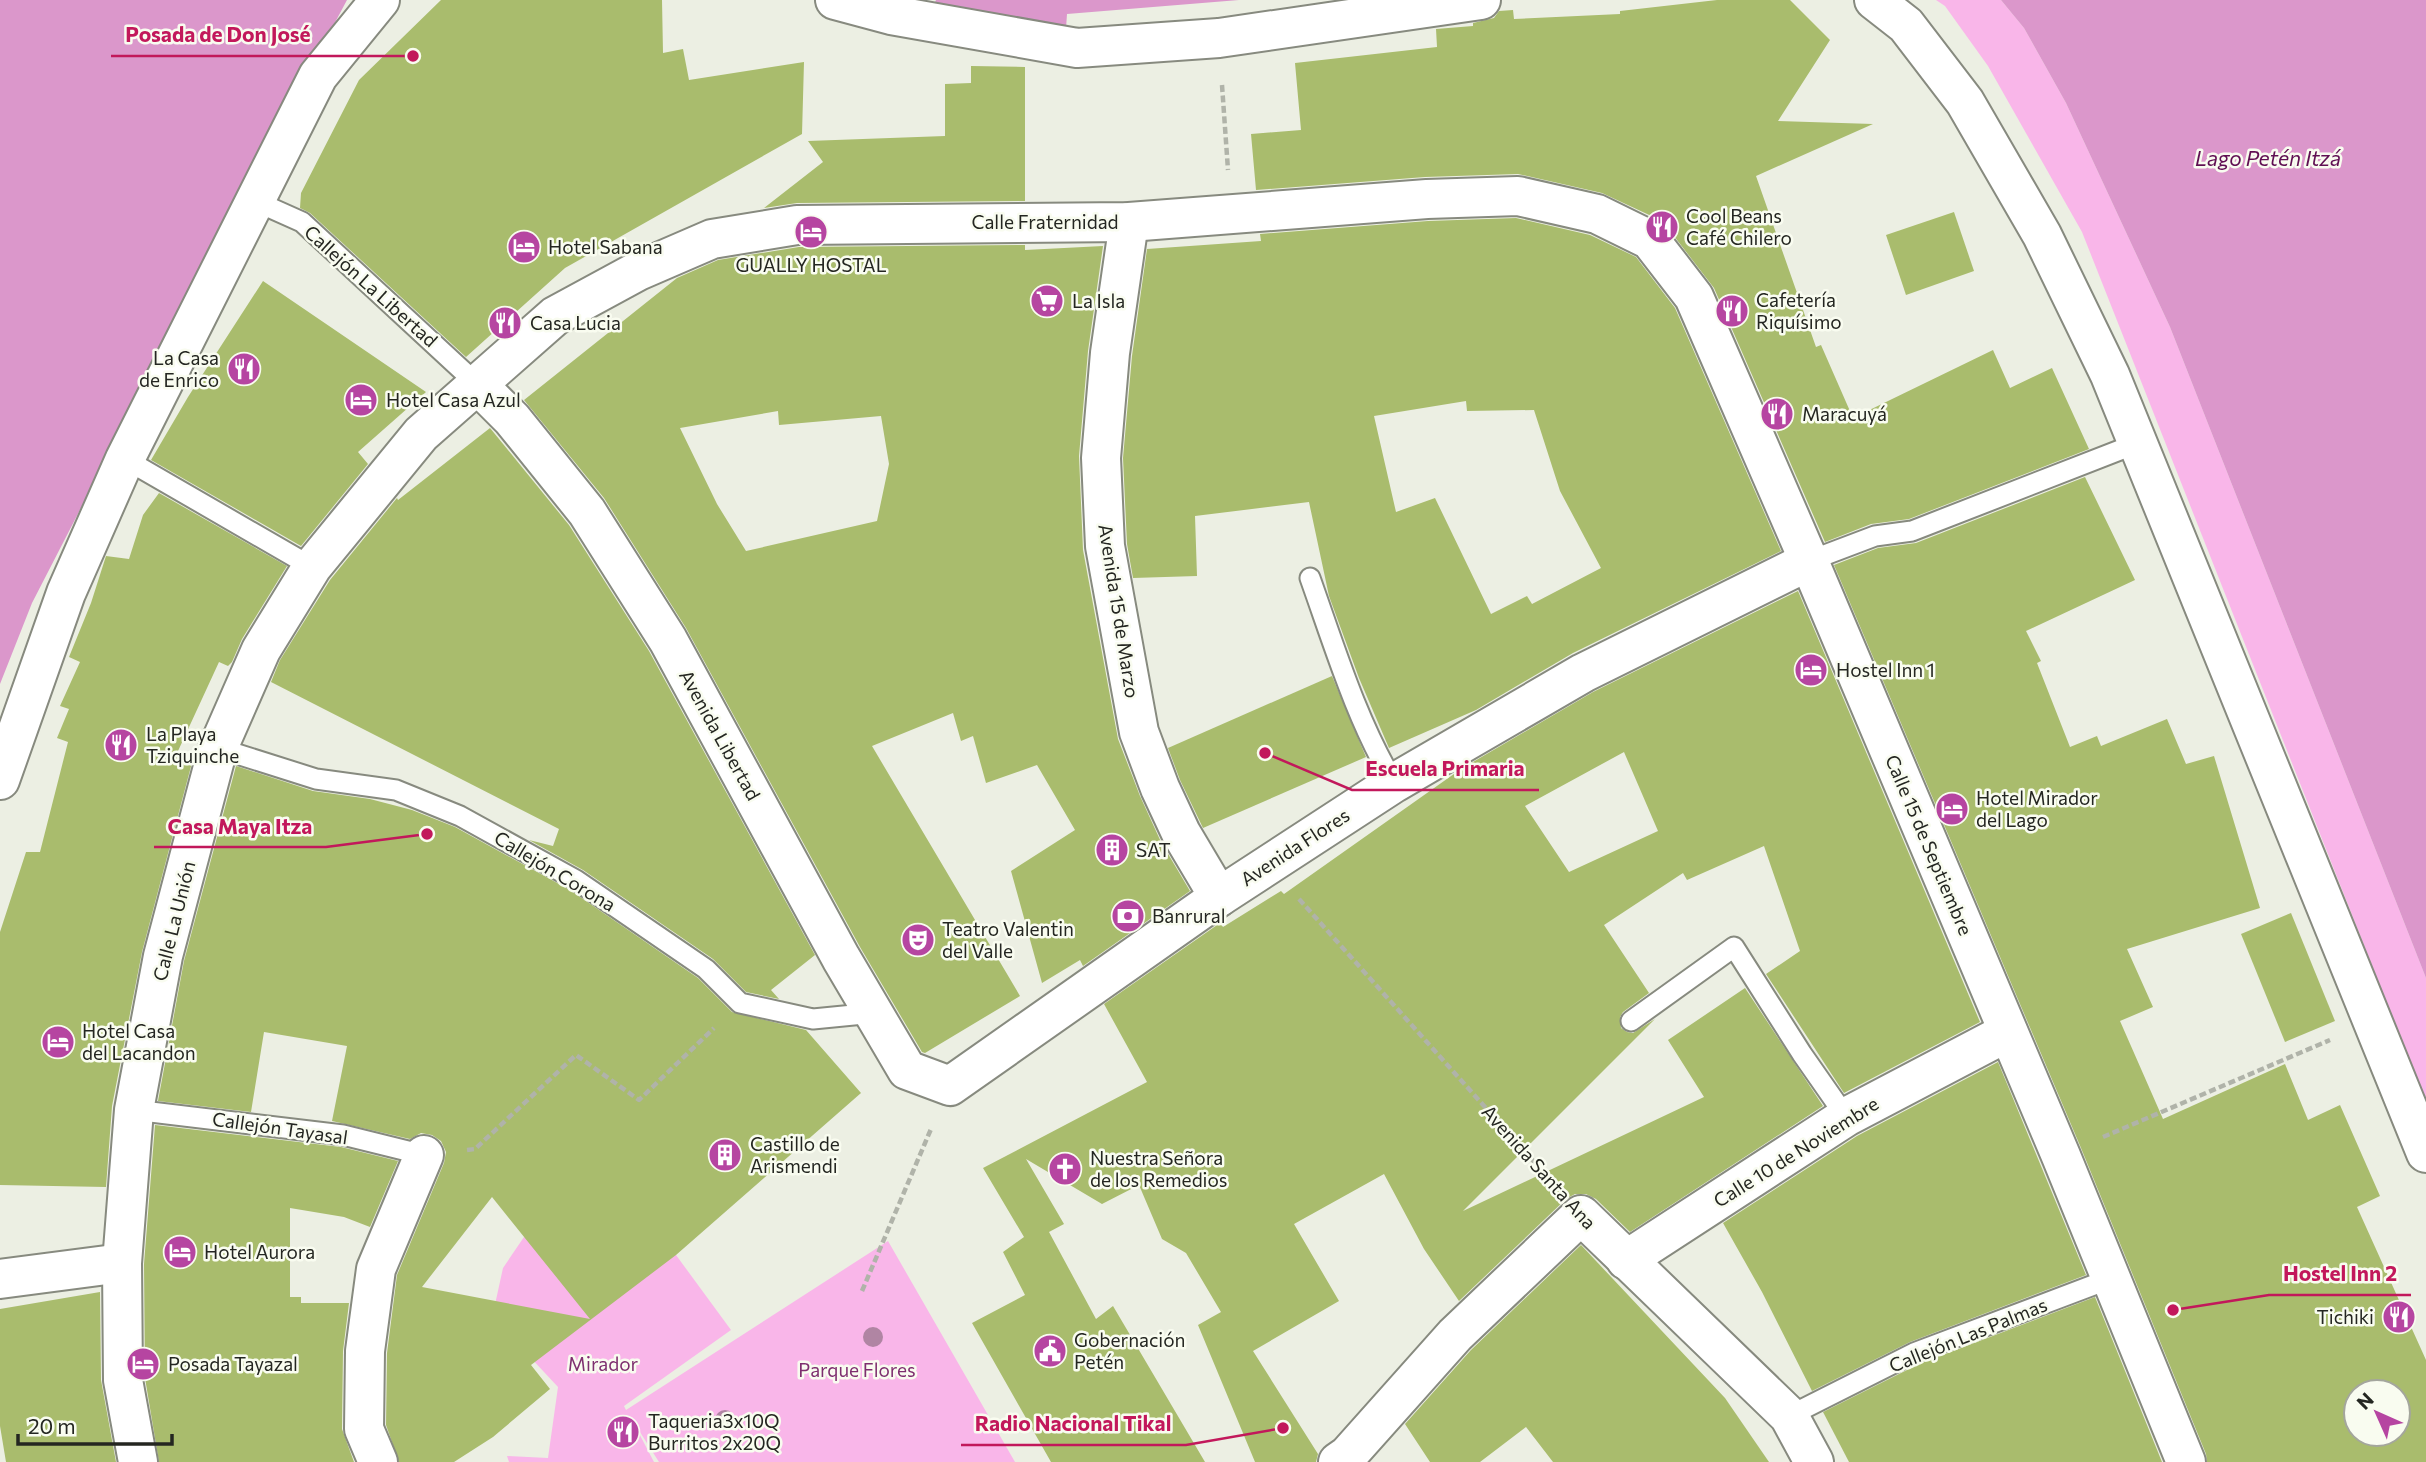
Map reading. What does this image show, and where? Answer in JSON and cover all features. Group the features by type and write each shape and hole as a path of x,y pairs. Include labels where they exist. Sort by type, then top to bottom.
{"street":[{"path":"0,779 66,593 125,459 318,76 380,0"},
{"path":"835,0 891,15 1077,48 1219,38 1481,0"},
{"path":"1874,0 1906,25 1965,102 2042,235 2110,375 2426,1153"},
{"name":"Calle Fraternidad","path":"477,384 555,316 638,271 712,239 797,225 1129,222 1426,199 1518,196 1597,214 1650,240"},
{"name":"Avenida 15 de Marzo","path":"1129,222 1110,353 1101,458 1105,546 1139,732 1160,788 1181,833 1219,897"},
{"name":"Calle 15 de Septiembre","path":"1650,240 1694,297 2061,1156 2186,1462"},
{"name":"Calle La Unión","path":"138,1462 123,1380 122,1263 134,1110 163,956 218,748 261,650 312,567 421,434 477,384"},
{"name":"Avenida Libertad","path":"477,384 512,419 594,523 668,640 907,1070 950,1086"},
{"name":"Avenida Flores","path":"950,1086 1219,897 1394,783 1583,673 1809,561"},
{"name":"Calle 10 de Noviembre","path":"1626,1260 1846,1117 2008,1032"},
{"path":"378,1462 365,1429 365,1351 376,1269 425,1156"},
{"path":"1338,1462 1348,1455 1455,1335 1581,1215"},
{"name":"Avenida Santa Ana","path":"1581,1215 1789,1416 1814,1462"},
{"path":"0,1279 122,1263"}],"lane":[{"name":"Callejón La Libertad","path":"255,201 302,222 477,384"},
{"path":"1809,561 1875,536 1912,531 2138,443"},
{"path":"125,459 312,567"},
{"path":"1310,578 1359,713 1375,750 1394,783"},
{"name":"Callejón Corona","path":"218,748 317,779 396,790 460,817 576,880 706,969 740,1003"},
{"path":"1631,1021 1734,947 1846,1117"},
{"path":"740,1003 813,1019 873,1013"},
{"name":"Callejón Tayasal","path":"134,1110 344,1135 425,1156"},
{"name":"Callejón Las Palmas","path":"1789,1416 1914,1353 2112,1278"}],"path":[{"path":"1219,38 1231,214"},
{"name":"Avenida Santa Ana","path":"1268,864 1581,1215"},
{"path":"425,1156 475,1149 576,1055 639,1100 740,1003"},
{"path":"2061,1156 2374,1021"},
{"path":"862,1291 950,1086"}],"green space":[{"path":"1936,0 2001,0 2024,28 2066,103 2170,327 2426,978 2426,1102 2082,232 1988,66 1945,6"},
{"path":"524,1237 676,1255 731,1330 624,1406 626,1410 888,1241 1015,1462 659,1462 631,1418 654,1462 509,1462 507,1456 548,1458 558,1387 516,1342 487,1341 503,1268"}],"water":[{"path":"0,0 347,0 220,238 32,603 0,684"},
{"path":"936,0 1239,0 1067,14 1065,43 927,20"},
{"name":"Lago Petén Itzá","path":"2001,0 2426,0 2426,978 2170,327 2066,103 2024,28"}],"building":[{"path":"441,0 662,0 663,53 683,49 689,80 804,62 802,134 565,268 466,357 310,213 300,208 301,193 359,80"},
{"path":"1717,0 1790,0 1830,40 1778,121 1873,124 1756,176 1816,347 1821,345 1853,418 1993,350 2010,388 2052,368 2089,449 1909,519 1871,524 1825,542 1714,288 1660,220 1602,193 1518,174 1425,177 1256,190 1251,134 1301,130 1295,63 1437,47 1436,29 1473,26 1473,23 1494,18 1499,11 1513,10 1514,19 1620,14 1620,11"},
{"path":"971,66 1025,67 1025,201 797,203 764,208 823,162 808,141 945,136 945,84 971,83"},
{"path":"1954,212 1974,271 1906,295 1886,235"},
{"path":"1516,218 1590,235 1636,257 1675,308 1781,551 1573,653 1476,710 1389,748 1359,678 1329,596 1309,502 1195,516 1197,576 1133,578 1127,544 1123,458 1132,356 1147,249 1261,241 1260,234 1428,221","holes":["1466,401 1467,411 1534,410 1560,491 1601,568 1532,604 1527,596 1491,614 1435,498 1396,512 1374,416"]},
{"path":"1025,245 1025,250 1103,246 1088,351 1079,456 1083,550 1118,739 1161,842 1190,891 1083,966 1080,960 1042,983 1011,871 1075,830 1037,765 986,783 973,736 961,741 953,713 872,746 1020,996 925,1053 860,947 686,628 604,498 524,400 677,278 718,260 799,247","holes":["778,411 779,425 881,416 889,464 877,521 746,551 717,504 680,428"]},
{"path":"263,281 426,392 358,452 368,464 301,546 151,460"},
{"path":"490,428 569,525 649,651 815,955 771,990 779,999 746,992 713,959 583,870 529,840 553,846 559,829 271,682 280,660 330,580 397,498 398,500"},
{"path":"2085,477 2135,580 2026,631 2041,661 2037,663 2070,747 2097,736 2101,746 2167,719 2186,764 2214,756 2260,908 2127,949 2153,1007 2120,1021 2163,1119 2285,1064 2308,1120 2340,1105 2380,1196 2357,1207 2426,1360 2426,1462 2207,1462 2081,1148 1834,565 1878,548 1916,543"},
{"path":"159,493 287,566 242,639 232,662 228,666 219,662 178,751 194,755 142,952 112,1106 106,1187 0,1185 0,932 26,852 40,852 68,742 57,738 69,709 60,706 80,662 69,657 106,556 129,559 143,515"},
{"path":"1798,591 1980,1022 1844,1093 1766,974 1800,951 1764,846 1687,880 1683,873 1604,925 1649,993 1623,1012 1620,1017 1621,1028 1633,1033 1655,1019 1463,1211 1704,1097 1668,1040 1745,988 1823,1106 1630,1232 1596,1199 1586,1194 1575,1194 1566,1199 1459,1301 1424,1249 1384,1174 1294,1224 1339,1301 1253,1351 1318,1454 1316,1462 1255,1462 1198,1325 1221,1312 1186,1253 1162,1239 1139,1185 1102,1204 1026,1159 1064,1224 1049,1232 1096,1319 1113,1306 1205,1462 1051,1462 972,1323 1025,1295 1003,1252 1024,1237 983,1168 1147,1082 1104,1004 1220,923 1223,927 1281,891 1284,894 1461,769 1593,692","holes":["1624,752 1658,831 1569,872 1525,806"]},
{"path":"1332,676 1366,757 1203,828 1168,748"},
{"path":"236,766 313,791 370,799 412,810 455,827 570,890 698,978 732,1012 806,1030 861,1093 676,1255 531,1365 550,1389 493,1437 454,1462 399,1462 386,1425 387,1353 397,1275 444,1163 446,1152 441,1141 432,1135 421,1133 410,1139 332,1121 347,1046 264,1032 251,1112 158,1101 184,961","holes":["492,1197 590,1319 422,1287"]},
{"path":"2291,913 2335,1021 2285,1042 2241,934"},
{"path":"1998,1062 2086,1275 1910,1342 1812,1391 1762,1292 1723,1223 1857,1136"},
{"path":"155,1125 341,1147 398,1161 370,1227 344,1217 290,1208 290,1297 301,1297 301,1303 349,1303 343,1351 342,1429 354,1462 159,1462 145,1378 144,1264"},
{"path":"1581,1245 1725,1398 1769,1462 1553,1462 1526,1427 1480,1462 1430,1462 1405,1424 1471,1350"},
{"path":"100,1292 101,1380 116,1462 6,1462 0,1426 0,1309"},
{"path":"2095,1297 2162,1462 1849,1462 1823,1412 1919,1364"}],"place":[{"name":"Posada de Don José","path":"413,56"},
{"name":"Cool Beans Café Chilero","path":"1662,227"},
{"name":"GUALLY HOSTAL","path":"811,232"},
{"name":"Hotel Sabana","path":"524,247"},
{"name":"La Isla","path":"1047,301"},
{"name":"Cafetería Riquísimo","path":"1732,311"},
{"name":"Casa Lucia","path":"505,323"},
{"name":"La Casa de Enrico","path":"244,369"},
{"name":"Hotel Casa Azul","path":"361,400"},
{"name":"Maracuyá","path":"1777,414"},
{"name":"Hostel Inn 1","path":"1811,670"},
{"name":"La Playa Tziquinche","path":"121,745"},
{"name":"Escuela Primaria","path":"1265,753"},
{"name":"Hotel Mirador del Lago","path":"1952,809"},
{"name":"Casa Maya Itza","path":"427,834"},
{"name":"SAT","path":"1112,850"},
{"name":"Banrural","path":"1128,916"},
{"name":"Teatro Valentin del Valle","path":"918,940"},
{"name":"Hotel Casa del Lacandon","path":"58,1042"},
{"name":"Castillo de Arismendi","path":"725,1155"},
{"name":"Nuestra Señora de los Remedios","path":"1065,1169"},
{"name":"Hotel Aurora","path":"180,1252"},
{"name":"Hostel Inn 2","path":"2173,1310"},
{"name":"Tichiki","path":"2399,1317"},
{"name":"Gobernación Petén","path":"1050,1351"},
{"name":"Posada Tayazal","path":"143,1364"},
{"name":"Radio Nacional Tikal","path":"1283,1428"},
{"name":"Taqueria3x10Q Burritos 2x20Q","path":"623,1432"}],"park label":[{"name":"Mirador","path":"603,1364"},
{"name":"Parque Flores","path":"857,1370"}]}
